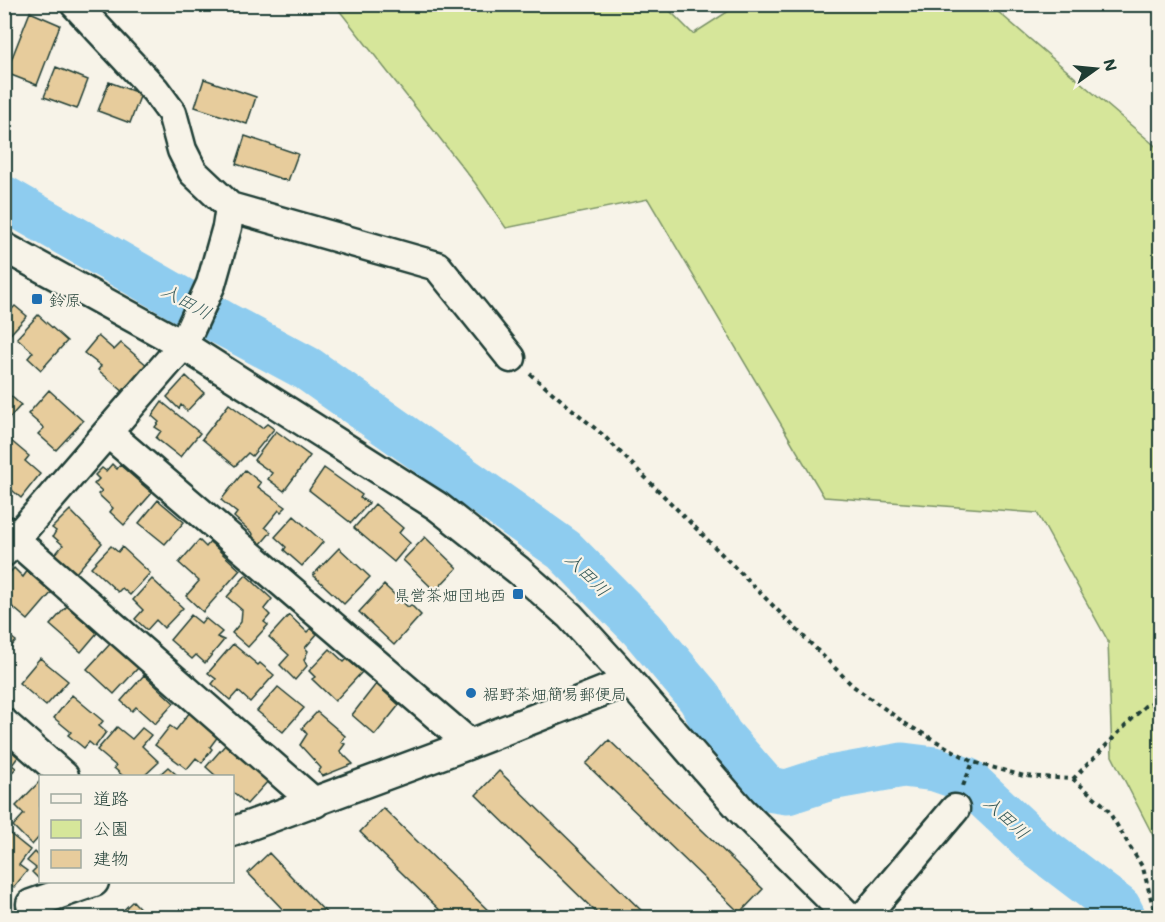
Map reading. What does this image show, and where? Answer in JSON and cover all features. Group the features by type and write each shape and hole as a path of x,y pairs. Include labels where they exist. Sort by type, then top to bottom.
{"street":[{"path":"75,4 154,90 172,113 182,150 193,172 230,207 437,266 510,358"},
{"path":"230,207 211,284 183,345 108,433 8,540 315,802"},
{"path":"4,247 183,345 437,506 518,570 570,616 742,811 850,918"},
{"path":"108,433 470,744"},
{"path":"234,831 470,744 629,681"},
{"path":"4,723 62,775"},
{"path":"863,918 955,809"},
{"path":"36,918 31,904 91,883"}],"path":[{"path":"510,358 603,435 853,686 906,724 973,762 1024,776 1073,780 1106,807 1143,868 1156,918"},
{"path":"1073,780 1145,706 1161,699"}],"green space":[{"path":"335,5 664,5 693,34 738,5 990,5 1160,150 1160,849 1112,756 1108,641 1037,513 824,497 648,199 506,228 475,183"}],"building":[{"path":"30,12 60,25 37,85 6,73"},
{"path":"56,67 88,80 77,109 44,97"},
{"path":"204,79 256,97 247,124 195,107"},
{"path":"109,82 141,94 130,123 98,111"},
{"path":"245,136 298,154 288,181 236,164"},
{"path":"15,306 27,316 4,341 4,317"},
{"path":"38,315 67,341 41,370 28,358 33,352 17,338"},
{"path":"98,336 114,350 121,343 148,366 125,393 98,370 101,366 84,353"},
{"path":"186,376 204,393 187,411 181,405 179,409 167,397"},
{"path":"4,390 21,405 4,424"},
{"path":"49,390 83,421 56,450 38,434 44,428 28,414"},
{"path":"162,402 200,433 180,457 156,438 161,431 155,427 159,422 152,416"},
{"path":"229,404 262,428 267,424 274,429 252,456 248,453 235,466 202,439"},
{"path":"276,431 310,456 284,491 268,479 272,473 254,460"},
{"path":"10,440 29,456 25,461 40,474 21,498 4,483 4,446"},
{"path":"112,464 117,469 120,465 152,493 124,525 110,512 113,508 98,494 102,491 94,484 99,479 95,475 102,468 106,471"},
{"path":"324,468 362,495 360,498 369,503 351,523 309,490"},
{"path":"245,470 261,483 258,487 286,507 281,512 279,510 265,527 271,532 260,545 252,538 253,534 234,517 237,513 221,500"},
{"path":"158,500 184,522 165,544 139,523"},
{"path":"375,504 403,528 399,533 410,543 394,562 354,528"},
{"path":"70,510 102,543 76,573 54,556 63,545 53,536 56,531 52,528"},
{"path":"294,516 323,542 302,566 284,550 286,547 275,537"},
{"path":"425,537 457,568 435,591 403,560"},
{"path":"199,540 206,547 210,542 240,570 203,612 186,596 199,581 179,563"},
{"path":"111,546 118,552 122,547 150,573 130,595 122,588 118,592 91,567"},
{"path":"339,548 370,577 344,604 313,575"},
{"path":"14,568 23,577 28,570 52,592 28,620 9,604 4,609 4,579"},
{"path":"246,575 272,599 264,609 270,615 264,622 268,625 248,647 232,633 241,622 242,610 227,597"},
{"path":"152,579 183,608 164,628 156,620 147,630 135,619 143,610 133,600"},
{"path":"384,585 408,607 411,605 421,615 394,645 359,612"},
{"path":"67,606 97,633 81,652 50,625"},
{"path":"191,615 201,623 205,618 222,632 217,637 224,640 205,663 196,655 192,659 170,640"},
{"path":"289,615 307,632 311,628 317,634 305,648 308,651 304,660 307,666 295,680 280,665 289,655 269,637"},
{"path":"4,632 16,641 4,655"},
{"path":"111,643 138,668 114,694 87,669"},
{"path":"233,644 274,675 250,702 238,691 230,700 212,684 216,679 208,673"},
{"path":"330,649 344,662 347,659 362,672 335,701 312,679 315,677 309,671"},
{"path":"40,658 68,681 46,706 19,683"},
{"path":"144,675 174,703 155,724 136,707 132,711 121,701"},
{"path":"376,684 399,705 375,735 352,715"},
{"path":"278,687 304,708 283,732 257,711"},
{"path":"72,695 103,721 99,726 106,732 95,747 89,742 84,748 68,735 71,732 54,718"},
{"path":"190,712 219,735 202,763 196,758 187,769 155,745 170,726 176,730"},
{"path":"317,712 345,736 341,742 345,744 340,751 353,764 323,776 318,772 321,768 300,745 307,734 302,728"},
{"path":"117,727 132,739 142,728 151,735 142,746 159,762 145,775 122,775 114,768 116,766 97,750"},
{"path":"609,740 763,889 740,913 586,764"},
{"path":"226,744 268,781 247,804 234,793 234,775 215,775 206,767"},
{"path":"4,745 18,757 12,765 16,768 4,781"},
{"path":"168,767 177,775 159,775"},
{"path":"499,771 649,918 602,918 476,795"},
{"path":"39,782 39,837 32,845 13,826 24,814 16,806"},
{"path":"383,808 496,918 448,918 360,832"},
{"path":"4,829 30,850 19,865 27,871 14,887 4,880"},
{"path":"35,852 39,856 39,879 32,872 36,868 27,861"},
{"path":"269,853 331,918 291,918 248,873"},
{"path":"133,901 149,918 115,918"}],"waterway":[{"name":"入田川","path":"4,198 224,324 308,369 564,550 642,629 700,698 720,735 767,789 787,792 830,778 903,765 935,769 967,780 1039,847 1119,908 1124,918"}],"place":[{"name":"鈴原","path":"37,299"},
{"name":"県営茶畑団地西","path":"518,594"},
{"name":"裾野茶畑簡易郵便局","path":"471,693"}]}
